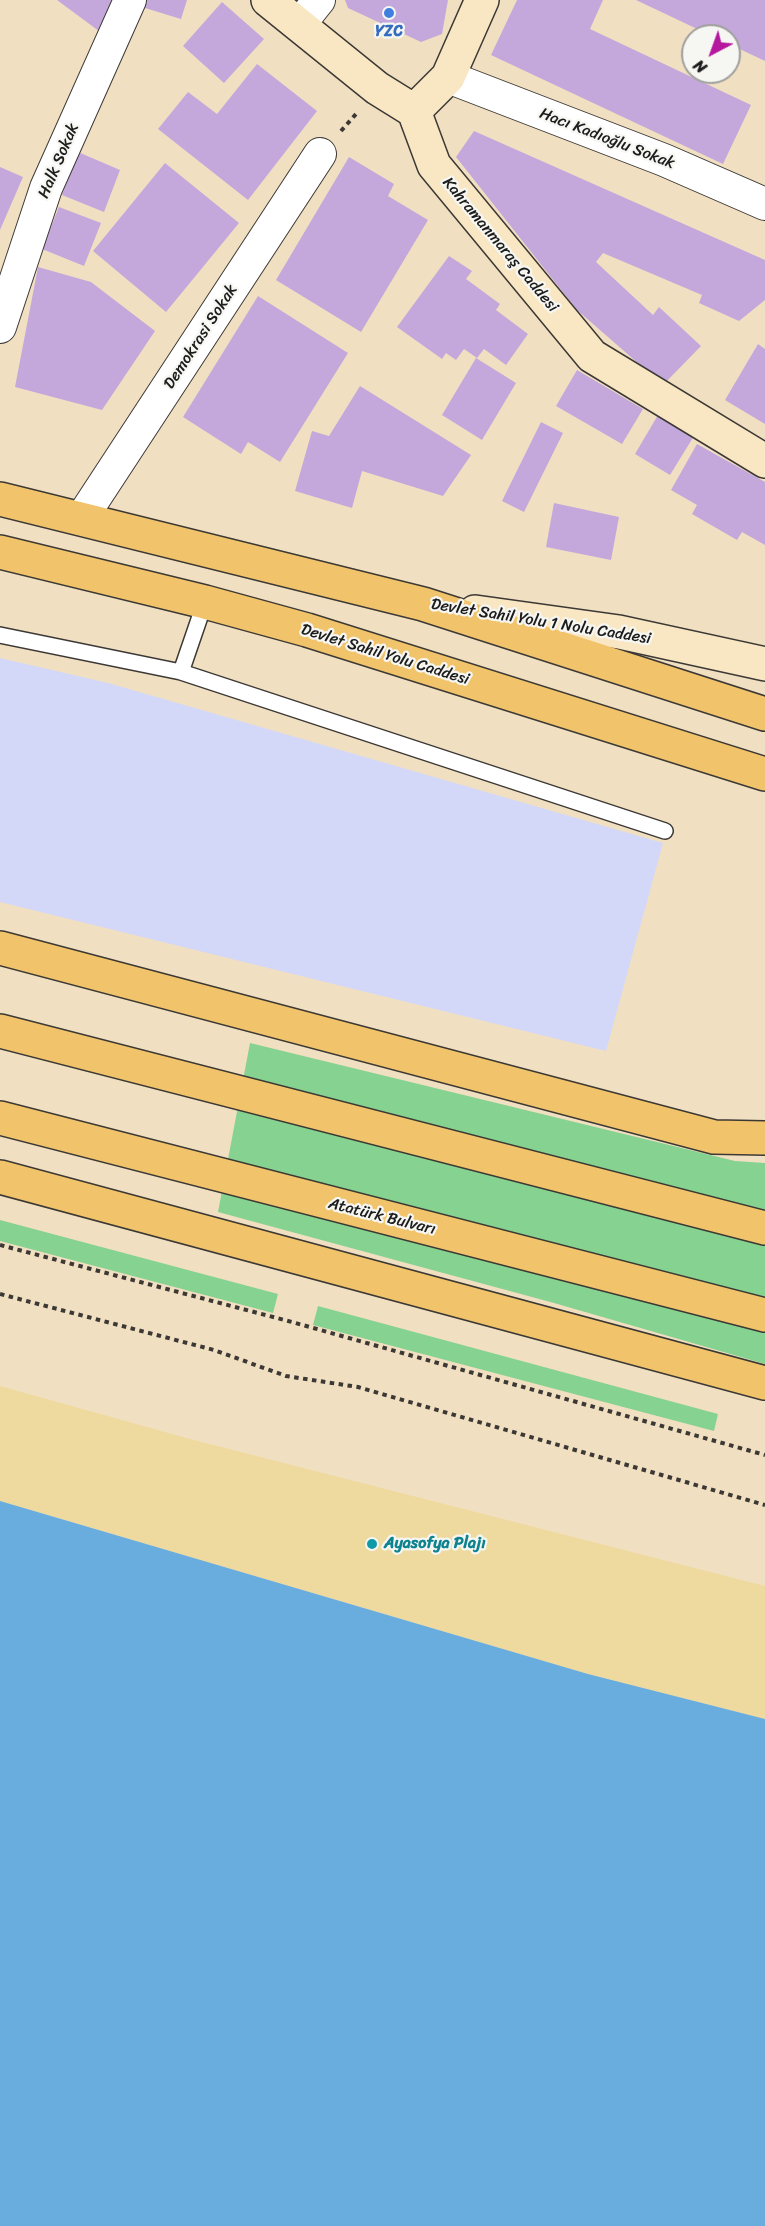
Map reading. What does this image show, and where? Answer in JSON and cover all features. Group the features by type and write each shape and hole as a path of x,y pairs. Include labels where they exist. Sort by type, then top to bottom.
{"main road":[{"path":"0,499 423,604 765,714"},
{"name":"Devlet Sahil Yolu Caddesi","path":"0,552 205,602 307,630 765,774"},
{"path":"0,948 714,1137 765,1138"},
{"path":"0,1031 765,1228"},
{"name":"Atatürk Bulvarı","path":"0,1118 765,1315"},
{"path":"0,1177 765,1383"}],"street":[{"name":"Halk Sokak","path":"0,327 46,188 130,0"},
{"path":"268,0 377,88 414,111 448,77 482,0"},
{"path":"299,25 319,0"},
{"name":"Hacı Kadıoğlu Sokak","path":"448,77 663,160 765,204"},
{"name":"Kahramanmaraş Caddesi","path":"414,111 434,165 592,356 765,461"},
{"name":"Demokrasi Sokak","path":"81,519 320,154"},
{"name":"Devlet Sahil Yolu 1 Nolu Caddesi","path":"423,604 619,632 765,664"}],"lane":[{"path":"181,672 205,602"},
{"path":"0,635 181,672 665,831"}],"path":[{"path":"0,1245 292,1322 765,1455"},
{"path":"0,1294 214,1350 286,1376 358,1387 765,1504"}],"shaded area":[{"path":"0,658 108,683 663,843 606,1051 0,902"}],"green space":[{"path":"250,1043 735,1161 765,1163 765,1364 554,1303 218,1212"},
{"path":"0,1220 278,1294 273,1313 0,1241"},
{"path":"318,1306 718,1414 714,1431 313,1325"}],"sand":[{"name":"Ayasofya Plajı","path":"0,1386 190,1439 765,1586 765,1719 588,1674 0,1501"}],"water":[{"path":"0,1501 588,1674 765,1719 765,2226 0,2226"}],"building":[{"path":"57,0 122,0 107,37"},
{"path":"147,0 187,0 181,19 145,8"},
{"path":"345,0 448,0 442,34 421,42 348,8"},
{"path":"517,0 603,0 590,29 681,72 681,84 707,84 751,105 723,164 491,55"},
{"path":"636,0 765,0 765,61 741,50 741,24 687,24"},
{"path":"222,2 264,39 224,83 183,46"},
{"path":"257,64 317,111 248,200 158,129 188,92 217,114"},
{"path":"474,131 765,260 765,300 739,321 699,303 702,295 603,253 596,262 653,315 659,307 701,346 663,385 577,310 456,157"},
{"path":"78,152 120,170 104,212 62,195"},
{"path":"349,157 394,184 388,196 428,220 361,332 276,280"},
{"path":"165,163 239,223 166,312 93,251"},
{"path":"0,167 23,177 0,230"},
{"path":"59,207 101,223 84,266 42,249"},
{"path":"449,256 472,271 466,279 500,304 496,310 528,334 506,365 484,349 477,358 464,349 456,360 446,353 442,359 397,327"},
{"path":"38,267 91,282 155,331 102,410 15,387"},
{"path":"258,296 348,353 280,462 248,442 241,454 183,417"},
{"path":"758,344 765,349 765,424 725,400"},
{"path":"476,358 516,383 482,440 442,415"},
{"path":"577,370 643,409 622,444 556,406"},
{"path":"360,386 471,455 443,496 362,471 352,508 295,491 312,431 329,436"},
{"path":"658,415 694,436 670,475 635,454"},
{"path":"541,422 563,433 524,512 502,501"},
{"path":"697,444 765,482 765,545 742,532 737,540 692,514 697,505 671,490"},
{"path":"554,503 619,517 611,560 546,547"}],"place":[{"name":"YZC","path":"389,13"},
{"name":"Ayasofya Plajı","path":"372,1544"}]}
